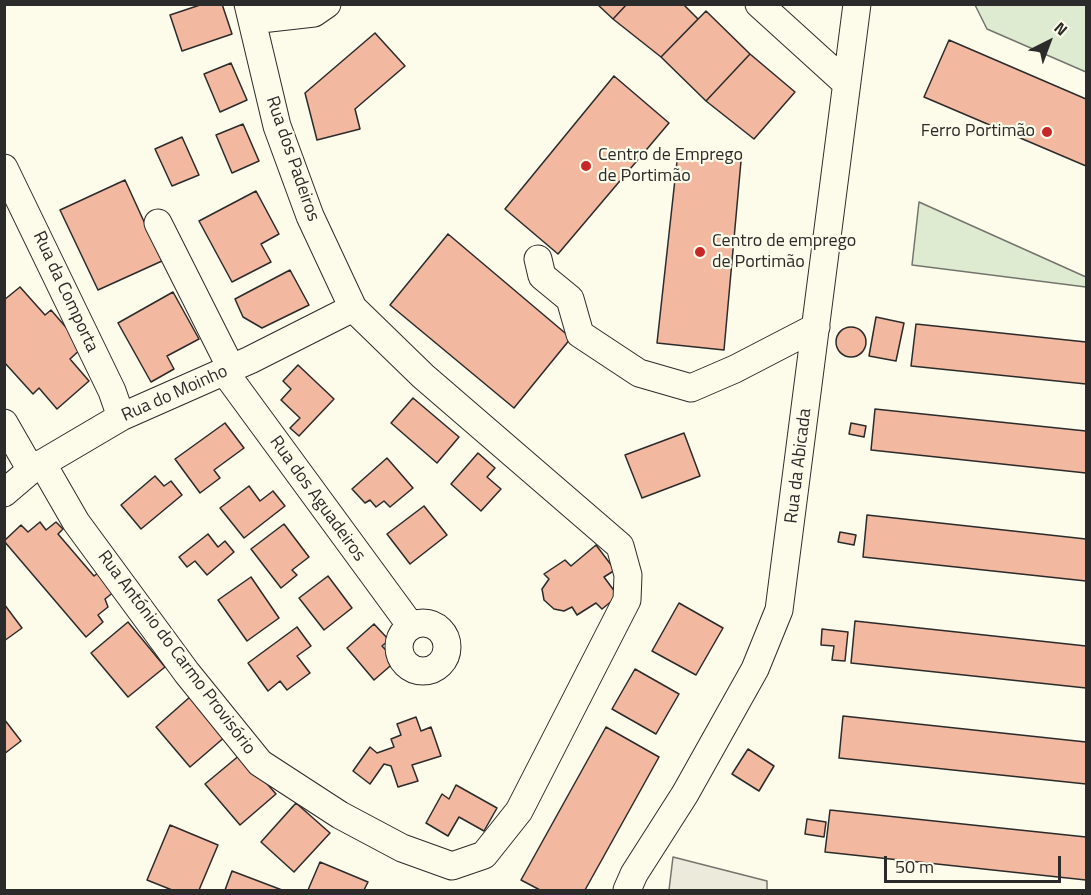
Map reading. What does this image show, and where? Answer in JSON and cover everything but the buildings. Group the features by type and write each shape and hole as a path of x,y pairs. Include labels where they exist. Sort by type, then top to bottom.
{"street":[{"path":"250,12 314,14 327,4"},
{"path":"759,4 846,83"},
{"name":"Rua da Abicada","path":"628,885 685,794 755,669 779,610 857,4"},
{"name":"Rua dos Padeiros","path":"250,12 277,126 310,216 353,308"},
{"name":"Rua da Comporta","path":"4,168 112,391 121,417"},
{"name":"Rua dos Aguadeiros","path":"158,223 227,370 411,626"},
{"path":"538,259 542,276 570,299 580,334 639,373 691,388 735,369 816,327"},
{"name":"Rua do Moinho","path":"4,493 37,467 121,417 227,370 353,308"},
{"name":"Rua António do Carmo Provisório","path":"4,423 187,673 260,762 340,815 402,849 453,866 484,855 519,812 627,600 628,575 620,546 423,376 353,308"}],"green space":[{"path":"975,5 1086,5 1086,72 987,29"},
{"path":"919,202 1086,277 1086,287 912,265"}],"shaded area":[{"path":"673,857 767,881 767,890 669,890"}],"place":[{"name":"Ferro Portimão","path":"1047,132"},
{"name":"Centro de Emprego de Portimão","path":"586,166"},
{"name":"Centro de emprego de Portimão","path":"700,252"}]}
